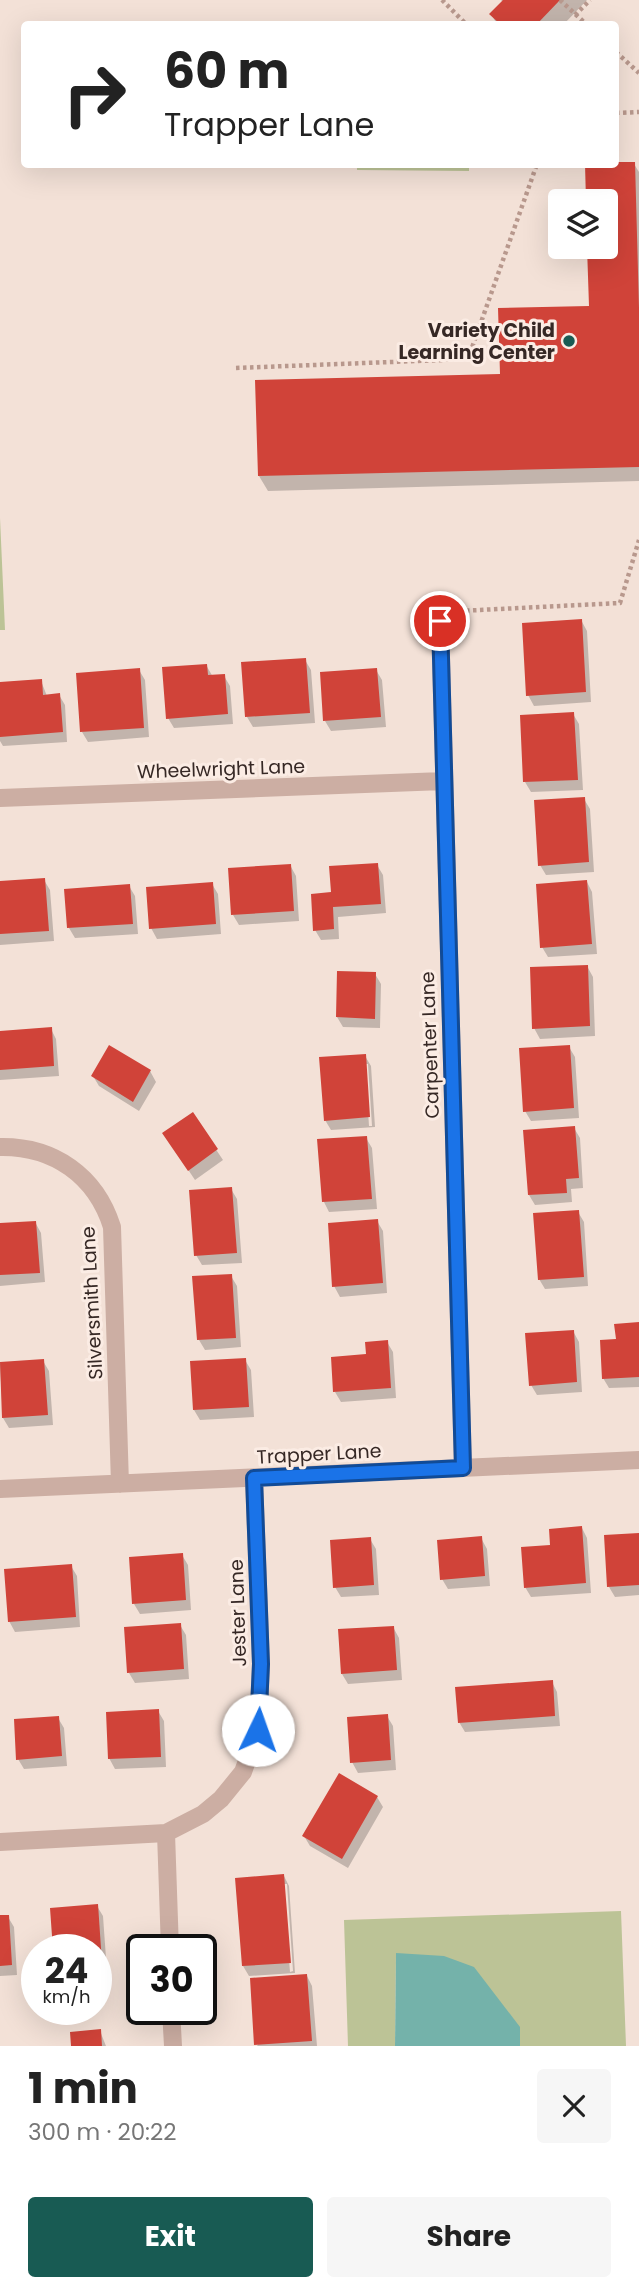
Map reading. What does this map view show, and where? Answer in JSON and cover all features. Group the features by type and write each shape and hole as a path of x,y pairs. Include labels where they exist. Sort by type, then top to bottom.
{"street":[{"name":"Carpenter Lane","path":"446,616 443,781 463,1468"},
{"name":"Wheelwright Lane","path":"0,798 443,781"},
{"name":"Silversmith Lane","path":"0,1146 32,1149 61,1161 82,1176 106,1210 112,1227 120,1484"},
{"name":"Trapper Lane","path":"0,1489 639,1460"},
{"name":"Jester Lane","path":"0,1842 166,1833 203,1814 222,1799 243,1772 258,1730 261,1664 254,1478"},
{"path":"166,1833 169,1934"},
{"path":"172,2025 173,2046"}],"path":[{"path":"442,0 463,21"},
{"path":"560,0 582,21"},
{"path":"575,15 590,0"},
{"path":"619,55 639,73"},
{"path":"619,113 639,113"},
{"path":"236,368 468,359 536,168"},
{"path":"446,616 620,603 639,540"}],"green space":[{"path":"357,168 469,168 469,171"},
{"path":"0,518 5,630 0,630"},
{"path":"621,1911 626,2046 520,2046 519,2027 396,1953 395,2046 348,2046 344,1920"}],"water":[{"path":"396,1953 444,1956 474,1967 520,2027 520,2046 395,2046"}],"building":[{"path":"503,0 560,0 540,21 497,21 489,14"},
{"name":"Variety Child Learning Center","path":"619,162 635,162 639,467 258,476 255,380 500,374 498,308 589,306 587,259 618,259 618,189 586,189 585,168 619,168"},
{"path":"582,619 586,692 526,696 522,623"},
{"path":"306,658 310,713 245,717 241,662"},
{"path":"207,664 208,675 225,674 228,714 166,719 162,667"},
{"path":"140,668 144,728 80,732 76,673"},
{"path":"377,668 381,717 323,721 320,672"},
{"path":"42,679 43,695 60,693 63,732 0,737 0,682"},
{"path":"574,712 578,780 523,782 520,715"},
{"path":"585,797 589,862 538,866 534,800"},
{"path":"378,863 381,904 333,907 334,929 313,931 311,894 331,892 329,866"},
{"path":"291,864 294,911 231,915 228,868"},
{"path":"45,878 49,931 0,934 0,881"},
{"path":"587,880 592,944 540,948 536,884"},
{"path":"213,882 216,924 149,929 146,887"},
{"path":"130,884 133,924 67,928 64,889"},
{"path":"588,965 590,1026 532,1029 530,967"},
{"path":"337,971 376,972 375,1019 336,1017"},
{"path":"52,1027 54,1066 0,1070 0,1031"},
{"path":"109,1045 151,1070 133,1102 91,1076"},
{"path":"570,1045 574,1108 523,1112 519,1048"},
{"path":"366,1054 370,1117 324,1121 319,1057"},
{"path":"193,1112 218,1149 188,1171 162,1133"},
{"path":"575,1126 579,1178 566,1179 567,1193 528,1195 523,1130"},
{"path":"367,1136 372,1199 322,1202 317,1139"},
{"path":"232,1187 237,1253 194,1256 189,1190"},
{"path":"579,1210 584,1277 538,1280 533,1213"},
{"path":"378,1219 383,1283 332,1287 328,1223"},
{"path":"36,1221 40,1273 0,1275 0,1223"},
{"path":"232,1274 236,1338 197,1340 192,1276"},
{"path":"639,1322 639,1377 602,1379 600,1340 616,1339 614,1324"},
{"path":"574,1330 577,1382 529,1386 525,1333"},
{"path":"388,1340 391,1388 333,1392 331,1357 366,1354 365,1342"},
{"path":"246,1358 249,1407 193,1410 190,1361"},
{"path":"44,1359 48,1415 2,1418 0,1362"},
{"path":"582,1526 586,1583 524,1588 521,1547 550,1545 549,1529"},
{"path":"639,1533 639,1585 607,1587 604,1535"},
{"path":"482,1536 485,1576 440,1580 437,1540"},
{"path":"371,1537 374,1585 333,1588 330,1540"},
{"path":"183,1553 186,1600 132,1604 129,1557"},
{"path":"72,1564 76,1617 8,1622 4,1569"},
{"path":"181,1623 184,1669 127,1673 124,1627"},
{"path":"394,1626 397,1670 341,1674 338,1629"},
{"path":"553,1680 555,1716 458,1723 455,1687"},
{"path":"159,1709 161,1757 108,1759 106,1712"},
{"path":"388,1714 391,1760 350,1763 347,1717"},
{"path":"59,1716 62,1756 16,1760 14,1719"},
{"path":"339,1773 378,1796 342,1859 302,1836"},
{"path":"284,1874 291,1963 242,1966 235,1878"},
{"path":"98,1904 100,1934 52,1934 50,1908"},
{"path":"0,1915 9,1915 12,1965 0,1966"},
{"path":"307,1974 312,2041 254,2045 250,1978"},
{"path":"101,2029 102,2046 71,2046 70,2032"}],"place":[{"name":"Variety Child Learning Center","path":"569,341"}],"route":[{"path":"258,1730 261,1664 254,1478 463,1468 440,621"}]}
